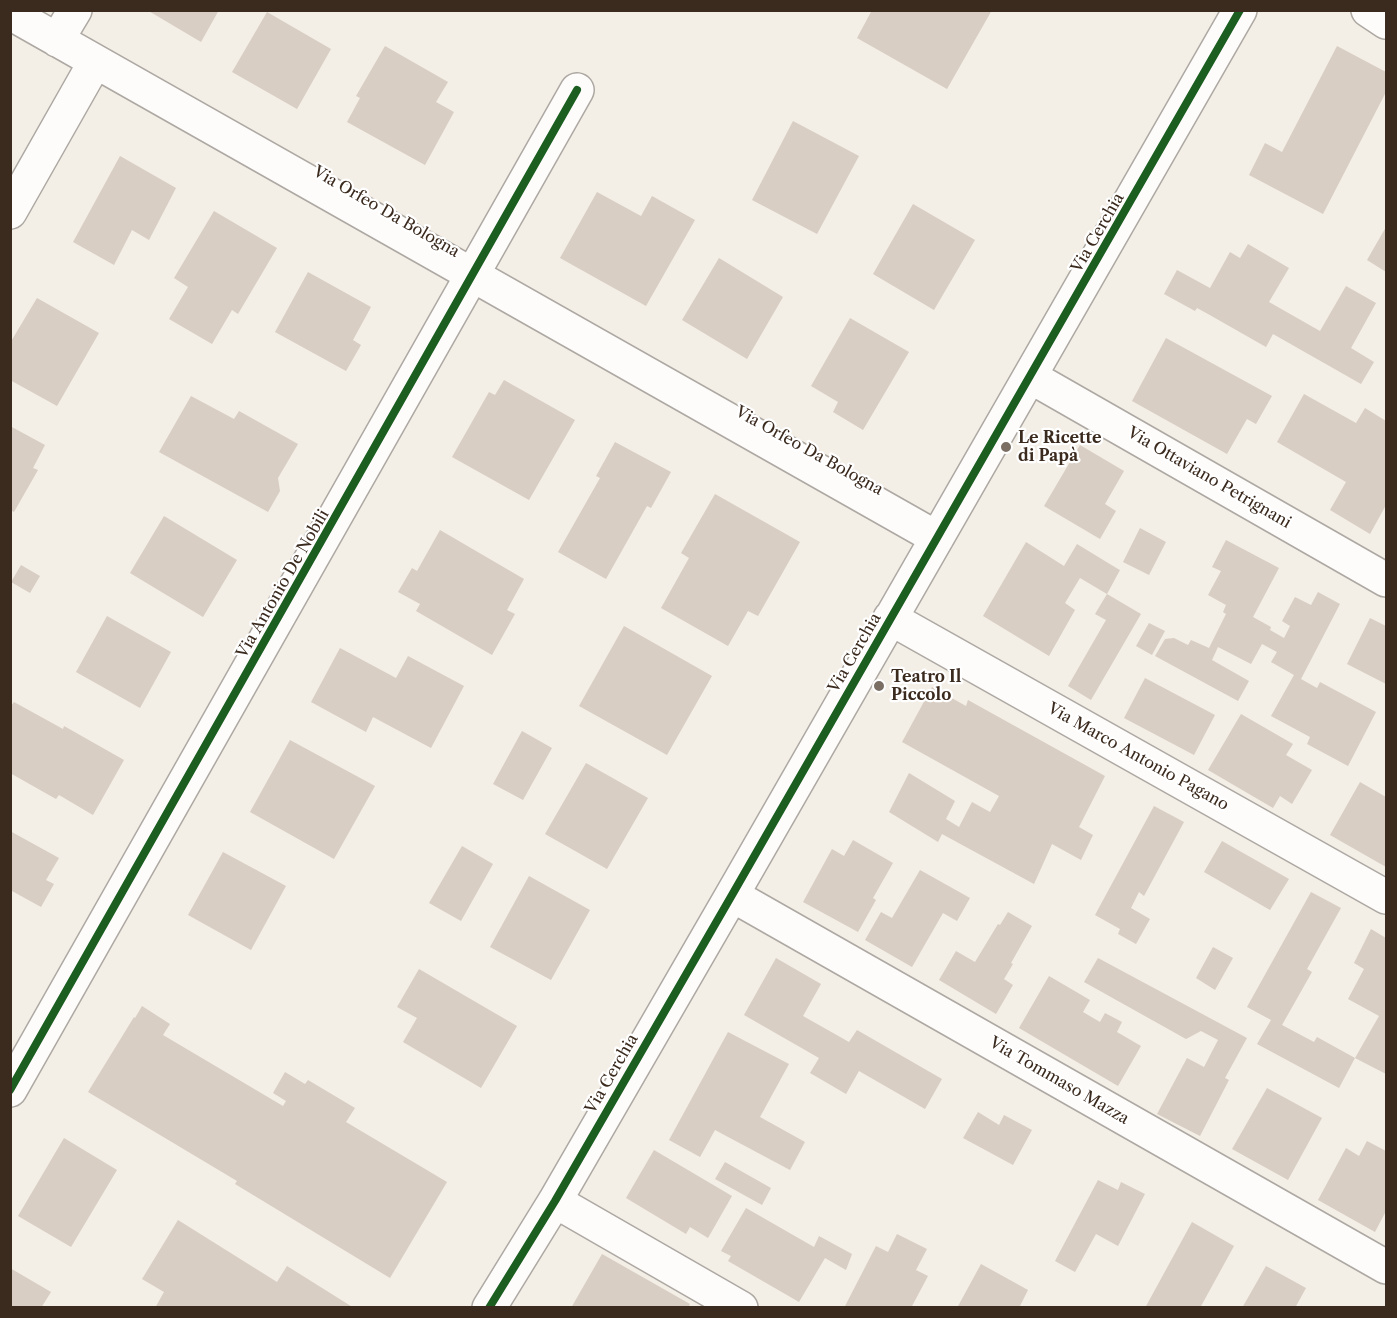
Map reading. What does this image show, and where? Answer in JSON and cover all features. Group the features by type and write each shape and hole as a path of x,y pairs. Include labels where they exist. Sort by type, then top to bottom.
{"street":[{"path":"57,40 75,10"},
{"name":"Via Cerchia","path":"489,1308 555,1201 1031,377 1240,10"},
{"path":"1368,10 1386,22"},
{"name":"Via Orfeo Da Bologna","path":"10,13 937,538"},
{"path":"10,212 95,62"},
{"name":"Via Antonio De Nobili","path":"10,1090 577,90"},
{"name":"Via Ottaviano Petrignani","path":"1031,377 1386,580"},
{"name":"Via Marco Antonio Pagano","path":"890,618 1386,897"},
{"name":"Via Tommaso Mazza","path":"732,895 1386,1267"},
{"path":"555,1201 741,1308"}],"building":[{"path":"147,10 219,10 201,42"},
{"path":"872,10 992,10 947,89 857,38"},
{"path":"267,12 331,49 297,109 232,72"},
{"path":"385,46 448,82 436,102 454,112 425,165 347,122 360,98 356,96"},
{"path":"1337,46 1386,72 1386,92 1323,214 1249,175 1265,143 1282,152"},
{"path":"793,121 859,156 817,234 752,200"},
{"path":"120,156 176,188 149,240 132,230 114,265 73,242"},
{"path":"597,192 641,216 652,196 695,220 646,306 560,258"},
{"path":"913,204 975,240 934,310 873,274"},
{"path":"214,211 277,248 238,314 232,310 212,344 169,319 188,287 174,278"},
{"path":"1386,227 1386,272 1367,260"},
{"path":"1248,244 1289,268 1269,302 1320,331 1346,286 1376,303 1351,348 1374,362 1361,384 1273,334 1266,347 1197,308 1195,311 1164,294 1177,270 1210,288 1230,252 1240,258"},
{"path":"719,258 783,297 747,359 682,320"},
{"path":"308,272 371,307 353,340 361,345 346,371 275,332"},
{"path":"37,298 99,333 57,406 10,380 10,343"},
{"path":"850,318 909,352 863,430 833,412 838,402 811,386"},
{"path":"1166,338 1272,396 1256,424 1247,419 1227,454 1132,401"},
{"path":"504,380 575,420 529,500 452,457 489,392 495,395"},
{"path":"1304,394 1356,423 1365,408 1386,421 1386,505 1370,534 1330,510 1346,482 1277,442"},
{"path":"191,396 234,419 239,411 298,444 278,478 280,491 268,512 159,452"},
{"path":"10,426 45,445 33,468 38,470 14,512 10,510"},
{"path":"615,442 671,472 651,508 647,506 606,579 558,552 600,478 596,476"},
{"path":"1080,445 1124,471 1105,504 1116,511 1100,539 1044,506"},
{"path":"715,494 800,542 758,616 748,611 728,646 661,608 689,558 681,553"},
{"path":"164,516 237,560 203,617 130,573"},
{"path":"1140,528 1166,542 1149,575 1123,562"},
{"path":"440,530 524,579 507,610 515,614 492,655 416,611 420,604 398,592 412,568 417,571"},
{"path":"1226,540 1279,568 1253,617 1271,627 1270,630 1284,638 1290,626 1282,621 1295,597 1311,605 1318,592 1340,604 1301,679 1317,688 1320,682 1376,712 1348,766 1307,744 1310,737 1271,716 1294,675 1271,662 1277,652 1262,644 1251,664 1218,647 1212,660 1249,681 1238,701 1155,656 1165,639 1174,638 1188,645 1191,640 1209,648 1226,614 1223,612 1226,605 1208,595 1221,571 1212,567"},
{"path":"1026,542 1064,566 1077,544 1120,570 1107,594 1080,578 1065,603 1075,610 1049,656 983,616"},
{"path":"21,565 40,576 30,593 11,582"},
{"path":"1107,594 1141,614 1091,700 1068,686 1106,620 1095,614"},
{"path":"107,616 171,652 140,708 76,672"},
{"path":"1370,618 1386,626 1386,684 1347,664"},
{"path":"1149,623 1165,631 1152,655 1136,646"},
{"path":"624,626 712,676 667,755 579,706"},
{"path":"340,648 396,678 408,656 464,686 431,748 373,717 366,732 311,702"},
{"path":"1145,678 1215,715 1194,755 1124,718"},
{"path":"932,687 966,706 968,700 1105,776 1079,827 1093,835 1081,860 1052,844 1034,884 942,834 938,842 889,812 909,773 955,801 946,819 959,827 972,802 990,812 999,796 902,742"},
{"path":"14,702 63,729 64,726 124,760 93,815 59,795 56,799 10,773 10,707"},
{"path":"1241,714 1293,744 1286,755 1312,770 1292,804 1280,796 1273,808 1208,770"},
{"path":"522,731 552,748 523,800 493,784"},
{"path":"290,740 375,786 334,859 250,812"},
{"path":"586,763 648,798 607,869 545,834"},
{"path":"1360,782 1386,797 1386,867 1330,835"},
{"path":"1154,806 1184,822 1144,896 1139,892 1131,908 1150,919 1136,944 1118,934 1120,929 1095,915"},
{"path":"10,831 59,858 46,880 54,884 41,907 12,891 10,894"},
{"path":"853,840 893,863 873,898 876,900 858,932 803,902 832,849 844,856"},
{"path":"1222,841 1289,879 1270,910 1204,872"},
{"path":"462,846 493,864 461,921 429,903"},
{"path":"223,852 286,886 251,950 188,915"},
{"path":"920,870 970,898 957,921 943,913 912,967 865,940 881,912 892,918"},
{"path":"529,876 590,910 551,980 490,947"},
{"path":"1311,892 1341,908 1307,969 1312,972 1282,1025 1314,1042 1317,1037 1355,1058 1339,1088 1257,1044 1271,1020 1247,1007"},
{"path":"1008,912 1032,926 1004,979 1013,985 996,1014 939,980 956,951 975,962"},
{"path":"1371,929 1386,938 1386,1074 1355,1058 1379,1016 1348,999 1364,969 1354,963"},
{"path":"1213,947 1233,958 1215,990 1196,978"},
{"path":"776,958 821,984 803,1016 849,1042 857,1030 942,1079 925,1109 859,1071 846,1094 810,1073 819,1058 744,1015"},
{"path":"1098,958 1247,1038 1225,1078 1229,1080 1200,1136 1157,1114 1187,1058 1204,1067 1218,1040 1201,1031 1186,1039 1084,982"},
{"path":"419,969 517,1026 481,1088 403,1042 417,1018 397,1007"},
{"path":"1049,976 1090,1000 1083,1012 1100,1022 1105,1013 1122,1022 1117,1032 1141,1046 1118,1086 1019,1028"},
{"path":"142,1006 170,1024 163,1035 283,1106 286,1101 273,1093 285,1072 305,1084 308,1080 355,1108 346,1122 447,1182 390,1278 235,1184 237,1181 88,1092"},
{"path":"728,1032 789,1064 760,1117 805,1142 790,1170 715,1130 700,1157 669,1140"},
{"path":"1267,1088 1322,1118 1288,1180 1232,1149"},
{"path":"978,1112 999,1125 1004,1115 1032,1130 1013,1165 963,1138"},
{"path":"64,1138 117,1170 71,1247 18,1216"},
{"path":"1367,1141 1386,1151 1386,1211 1375,1232 1318,1200 1346,1148 1359,1156"},
{"path":"654,1150 732,1196 708,1238 690,1227 686,1234 626,1198"},
{"path":"725,1162 771,1188 762,1205 715,1179"},
{"path":"1098,1180 1118,1190 1121,1182 1145,1194 1118,1246 1096,1234 1075,1272 1055,1261"},
{"path":"746,1208 814,1247 819,1236 852,1254 846,1270 825,1258 799,1302 728,1261 731,1256 721,1251"},
{"path":"178,1220 277,1282 287,1266 354,1308 155,1308 164,1292 142,1279"},
{"path":"1192,1222 1234,1246 1200,1308 1145,1308"},
{"path":"897,1234 927,1249 916,1270 928,1276 911,1308 844,1308 876,1246 888,1252"},
{"path":"602,1254 690,1304 688,1308 571,1308"},
{"path":"981,1264 1028,1290 1019,1308 957,1308"},
{"path":"1266,1266 1306,1288 1295,1308 1242,1308"},
{"path":"10,1268 51,1292 41,1308 10,1308"}],"cycle path":[{"path":"489,1308 555,1201 1240,10"},
{"path":"10,1090 577,90"}],"place":[{"name":"Le Ricette di Papà","path":"1006,447"},
{"name":"Teatro Il Piccolo","path":"879,686"}]}
